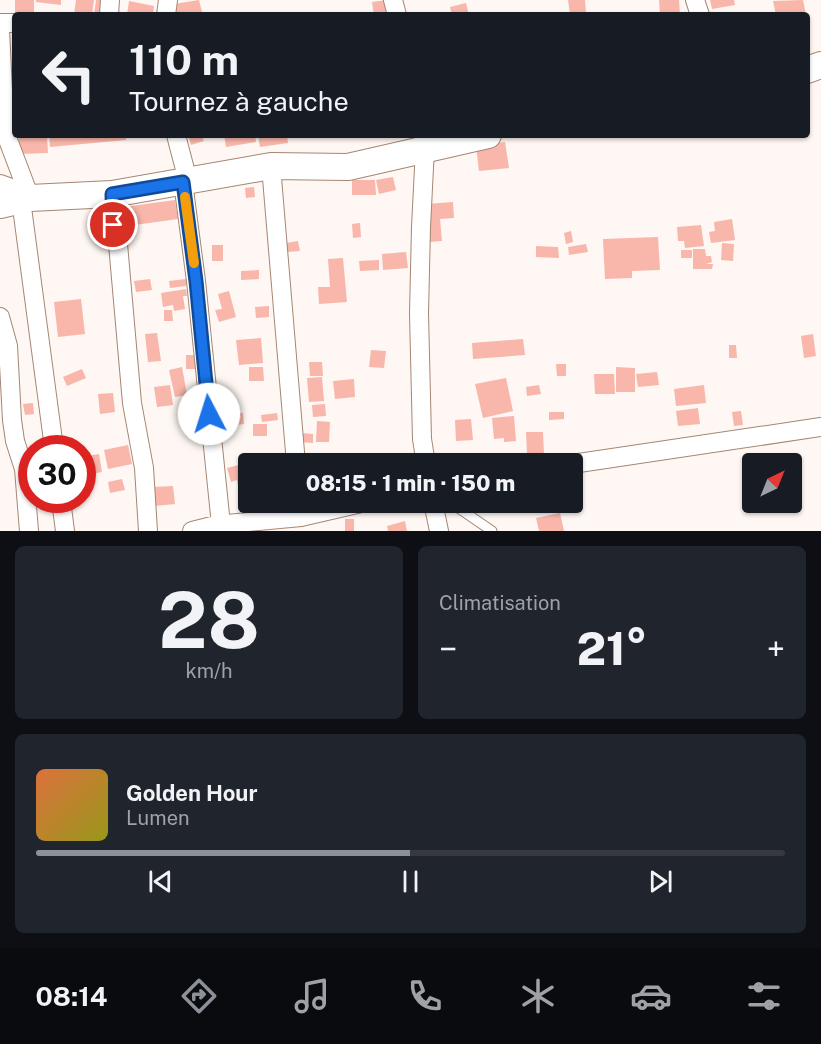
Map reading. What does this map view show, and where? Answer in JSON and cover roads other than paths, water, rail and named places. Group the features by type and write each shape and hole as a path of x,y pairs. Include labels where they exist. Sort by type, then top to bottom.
{"street":[{"path":"0,29 9,99 5,132 20,199 52,435"},
{"path":"177,138 185,182 221,525"},
{"path":"0,184 20,199 112,194 271,166 348,167 424,142 461,138"},
{"path":"424,142 419,313 424,453"},
{"path":"271,166 295,453"},
{"path":"112,194 113,225 118,244 132,404 144,468 148,531"},
{"path":"0,317 8,346 7,446 24,469 30,531"},
{"path":"583,462 821,427"},
{"path":"63,513 65,531"},
{"path":"192,531 221,525 244,527 290,513"},
{"path":"435,513 439,531"}],"lane":[{"path":"466,513 492,531"}]}
